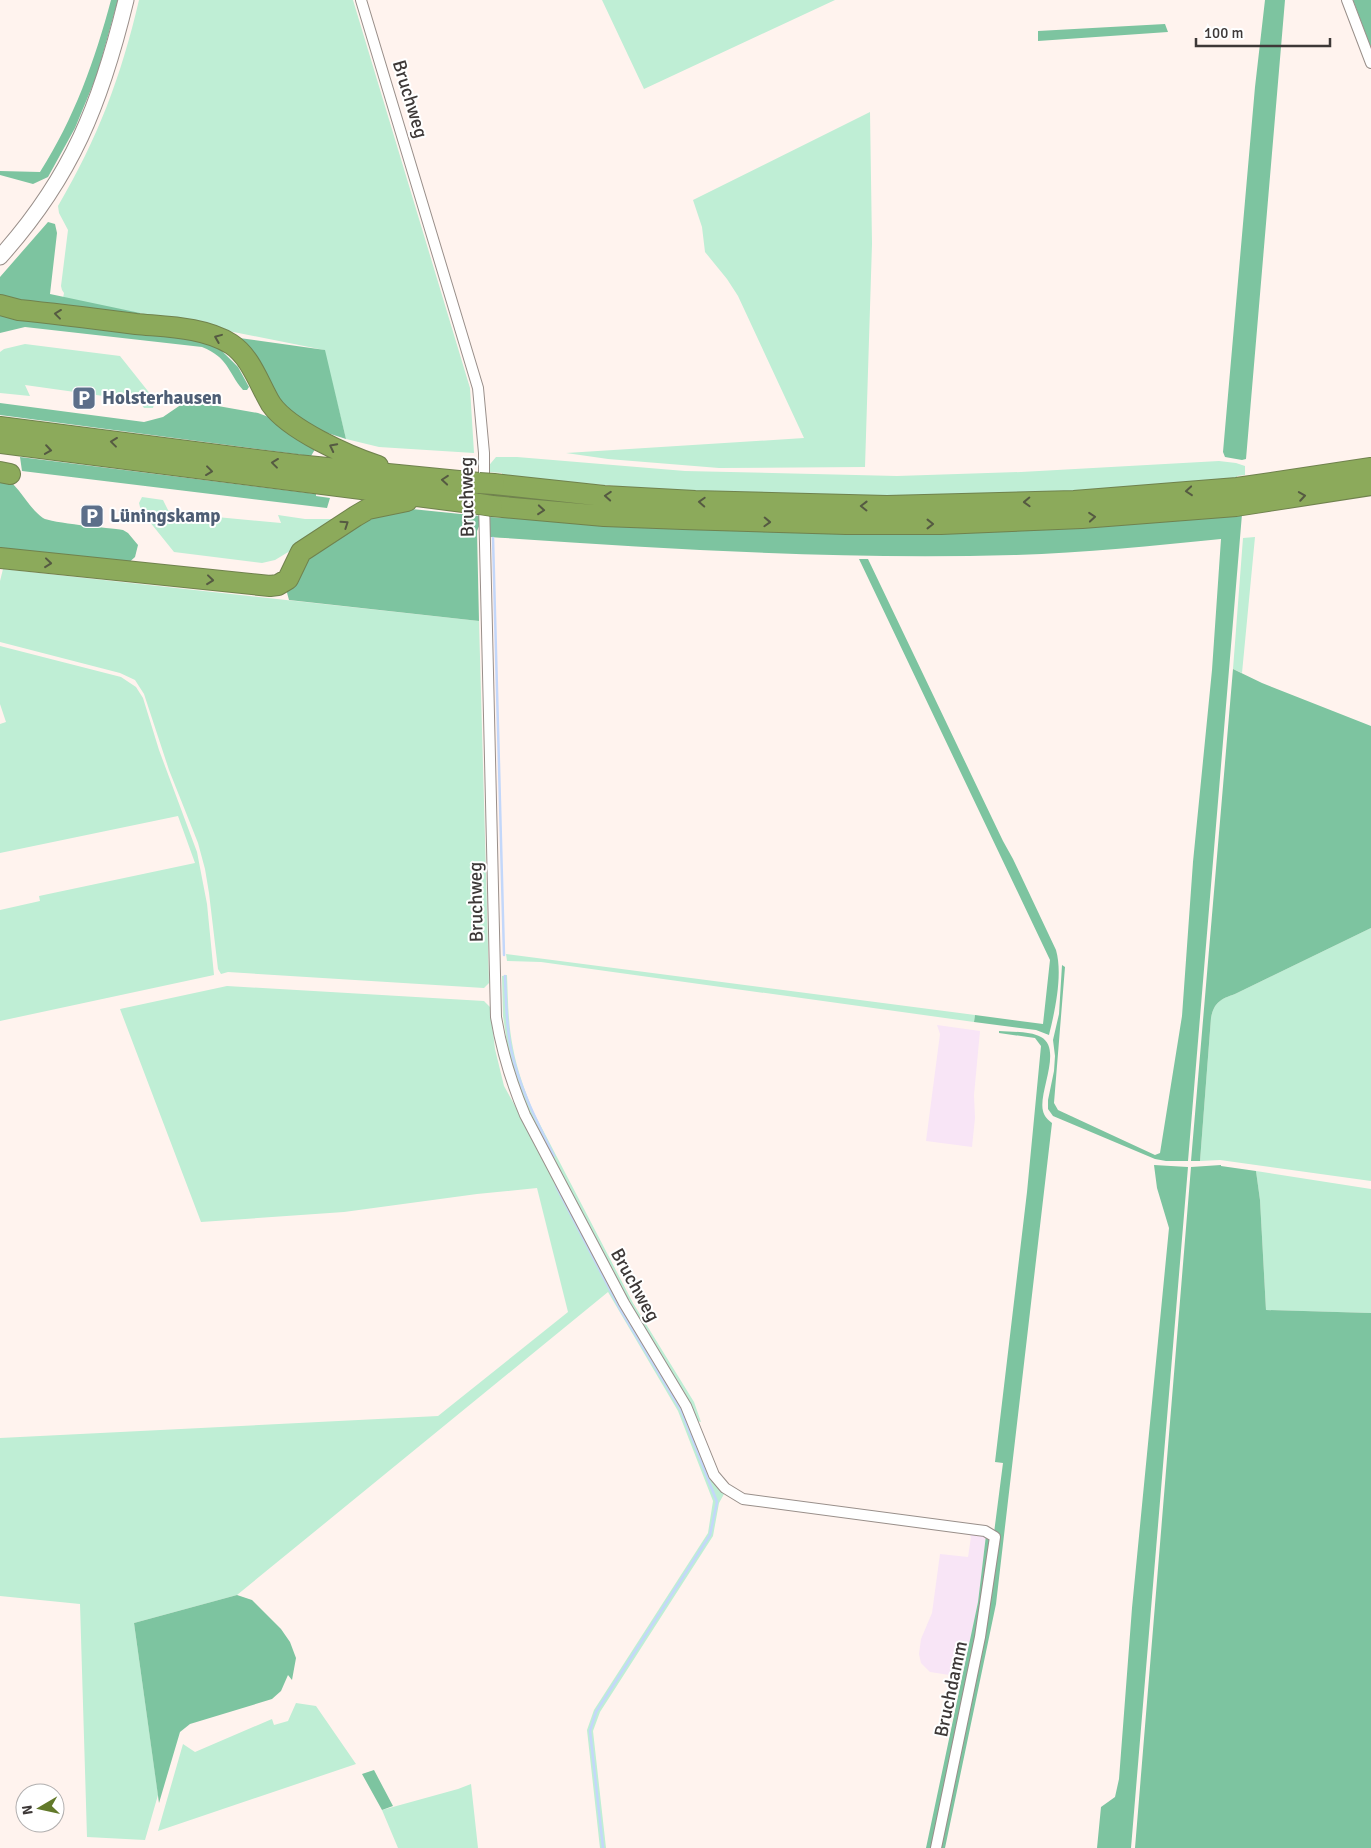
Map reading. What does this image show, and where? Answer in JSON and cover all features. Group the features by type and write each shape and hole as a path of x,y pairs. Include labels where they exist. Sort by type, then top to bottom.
{"highway":[{"path":"0,305 19,310 192,330 222,339 234,346 245,357 277,412 293,424 313,437 357,459 411,477"},
{"path":"0,427 297,466 487,483 604,496 695,501 887,506 1246,495 1371,485"},
{"path":"0,444 486,505 604,516 846,524 941,524 1082,518 1246,495 1371,468"},
{"path":"0,558 270,586 278,585 288,579 301,552 356,516 368,509 424,498"}],"main road":[{"path":"0,257 40,207 75,150 104,80 126,0"}],"street":[{"name":"Bruchweg","path":"361,0 478,388 484,453 485,588 496,1017 501,1049 512,1084 525,1115 624,1303 686,1406 714,1475 724,1488 743,1499 977,1530 995,1537"},
{"path":"1347,0 1371,63"},
{"name":"Bruchdamm","path":"936,1848 980,1637 995,1537"}],"shaded area":[{"path":"937,1025 980,1031 974,1095 975,1118 972,1147 926,1141 940,1034"},
{"path":"968,1532 986,1535 978,1602 962,1677 930,1672 921,1663 919,1654 921,1639 932,1613 940,1554 968,1557 971,1537"}],"green space":[{"path":"111,0 118,0 97,75 75,128 48,177 33,184 0,175 0,171 40,172 63,131 82,89 98,45"},
{"path":"139,0 353,0 470,388 474,453 379,447 346,439 324,350 63,298 64,293 61,286 68,230 59,213 58,206 85,156 107,106 124,55"},
{"path":"602,0 835,0 644,89"},
{"path":"1265,0 1285,0 1246,459 1242,460 1225,457 1223,452 1255,87"},
{"path":"1353,0 1371,0 1371,48"},
{"path":"1165,24 1168,32 1038,41 1038,31"},
{"path":"870,112 872,244 865,467 719,468 608,459 566,453 804,438 738,296 705,252 702,227 693,200"},
{"path":"48,222 55,224 57,233 50,294 140,313 139,320 0,297 0,277"},
{"path":"0,314 180,337 217,346 238,367 249,387 247,390 243,390 223,360 202,347 25,327 0,333"},
{"path":"232,337 325,350 346,439 312,428 280,404"},
{"path":"25,344 120,356 155,400 153,408 144,408 139,401 25,385 30,396 0,393 0,352 4,349"},
{"path":"0,403 144,422 163,417 182,404 201,403 258,413 279,421 317,446 311,456 0,415"},
{"path":"20,457 316,494 316,496 330,498 327,508 22,471"},
{"path":"496,457 517,457 685,471 897,476 1021,472 1219,461 1245,466 1245,475 1237,476 1237,478 1049,493 827,497 632,487 502,475 502,473 488,472 486,469"},
{"path":"0,475 12,483 43,518 123,530 128,533 138,545 135,557 125,566 0,553"},
{"path":"142,497 163,500 168,510 206,516 281,523 278,515 305,519 343,519 275,560 262,563 174,552 141,511 139,503"},
{"path":"402,508 480,516 480,524 477,531 479,621 289,600 286,589 301,558 372,515"},
{"path":"1242,514 1188,1161 1155,1159 1053,1116 1048,1109 1048,1100 1054,1071 1053,1040 1059,1014 1062,965 1065,967 1054,1103 1058,1110 1155,1155 1160,1153 1182,1016 1193,862 1212,670 1221,539 1040,554 883,556 817,555 621,546 490,537 490,517"},
{"path":"1255,537 1242,673 1233,669 1243,538"},
{"path":"859,559 868,559 1056,950 1059,970 1056,1004 1049,1035 1036,1030 974,1022 975,1015 1043,1024 1050,960"},
{"path":"3,569 479,621 489,983 484,988 228,972 221,974 218,969 205,869 198,843 169,770 144,694 135,680 120,673 0,642 0,581"},
{"path":"0,646 121,677 136,687 143,698 159,750 197,852 207,904 214,975 0,1021 0,910 40,901 39,896 195,863 178,816 0,853 0,724 6,722 0,704"},
{"path":"1233,669 1262,683 1371,726 1371,928 1226,998 1216,1005 1211,1018 1200,1161 1191,1161"},
{"path":"1371,928 1371,1181 1220,1160 1200,1161 1211,1018 1216,1005 1226,998"},
{"path":"506,954 975,1015 974,1022 541,962 507,961"},
{"path":"507,975 511,1039 519,1072 533,1111 633,1303 694,1402 701,1422 696,1421 628,1304 529,1114 516,1081 508,1049 503,1016 502,976"},
{"path":"227,986 484,1001 490,1007 495,1049 504,1086 683,1408 713,1479 724,1494 719,1503 713,1536 600,1712 593,1731 606,1848 600,1848 587,1730 594,1710 708,1533 713,1501 678,1411 608,1292 237,1595 134,1623 158,1795 145,1840 87,1837 80,1604 0,1596 0,1438 438,1416 568,1312 537,1188 344,1212 201,1222 120,1009"},
{"path":"999,1031 1032,1034 1041,1037 1047,1043 1050,1051 1050,1061 1042,1103 1044,1115 1052,1123 996,1604 945,1848 939,1848 991,1600 999,1543 994,1533 1003,1463 995,1462 1027,1192 1041,1046 1035,1038 999,1033"},
{"path":"1154,1165 1188,1167 1131,1848 1097,1848 1101,1807 1115,1797 1119,1779 1132,1608 1169,1228 1157,1188"},
{"path":"1221,1165 1256,1171 1260,1200 1266,1310 1371,1313 1371,1848 1135,1848 1191,1167"},
{"path":"1256,1171 1371,1189 1371,1313 1266,1310 1260,1200"},
{"path":"986,1535 991,1540 984,1600 932,1848 926,1848 978,1602"},
{"path":"237,1595 252,1600 281,1629 290,1642 296,1658 292,1680 288,1675 281,1691 272,1699 190,1724 180,1732 159,1803 134,1623"},
{"path":"296,1703 316,1706 356,1764 158,1831 183,1744 195,1752 272,1719 274,1725 288,1721"},
{"path":"374,1770 393,1806 382,1810 362,1774"},
{"path":"471,1784 478,1848 398,1848 382,1810"}],"waterway":[{"path":"493,538 504,955"},
{"path":"505,976 508,1031 514,1063 529,1104 554,1156"},
{"path":"556,1186 620,1309 681,1410 717,1502 710,1535 596,1712 590,1731 603,1848"}],"place":[{"name":"Holsterhausen","path":"84,398"},
{"name":"Lüningskamp","path":"92,516"}]}
